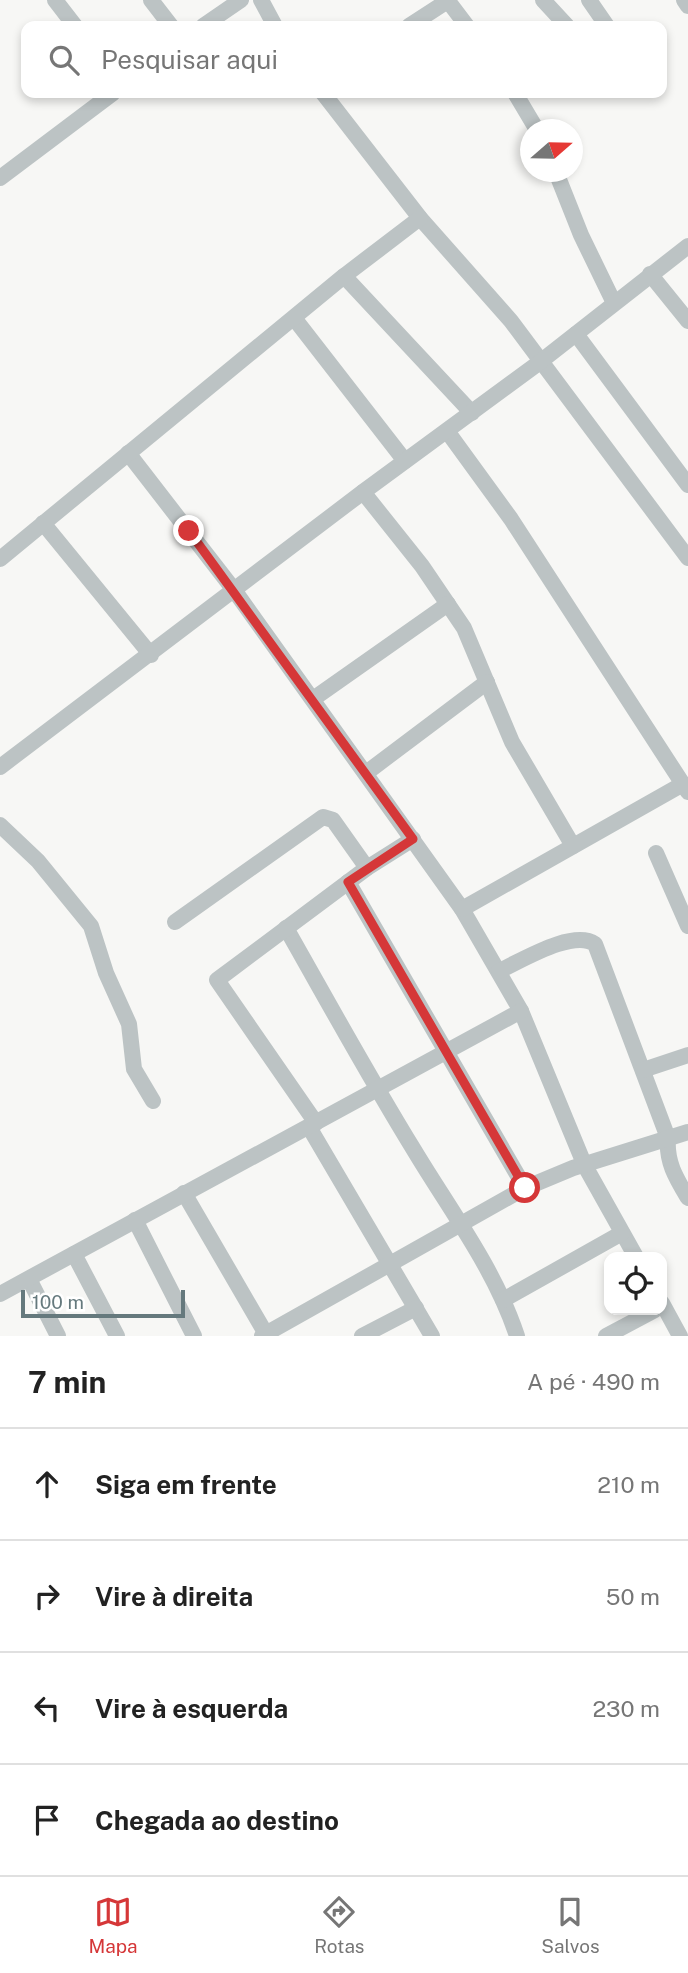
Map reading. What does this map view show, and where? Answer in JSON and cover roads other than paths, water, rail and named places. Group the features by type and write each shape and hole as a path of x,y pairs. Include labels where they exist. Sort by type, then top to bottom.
{"street":[{"path":"55,0 71,21"},
{"path":"151,0 167,21"},
{"path":"261,0 272,21"},
{"path":"414,21 429,5 449,0 464,21"},
{"path":"543,0 562,21"},
{"path":"589,0 604,21"},
{"path":"684,0 688,6"},
{"path":"210,21 236,1"},
{"path":"0,178 106,98"},
{"path":"327,98 420,218 511,321 688,558"},
{"path":"518,98 530,119"},
{"path":"560,182 581,235 614,303"},
{"path":"0,559 344,276 420,218"},
{"path":"0,768 363,492 540,362 688,246"},
{"path":"650,275 688,321"},
{"path":"344,276 472,413"},
{"path":"294,318 405,461"},
{"path":"576,334 688,485"},
{"path":"447,431 510,519 685,788 573,846 462,909"},
{"path":"128,453 234,590 462,909 521,1012 584,1166 633,1252"},
{"path":"363,492 464,628 512,743 573,846"},
{"path":"43,523 150,655"},
{"path":"313,699 448,604"},
{"path":"366,773 487,682"},
{"path":"175,922 323,817 333,820 368,868"},
{"path":"0,825 38,861 91,926 106,973 129,1024 134,1069 153,1101"},
{"path":"413,839 348,882 219,976 218,985 313,1125 388,1263 432,1336"},
{"path":"656,853 688,926"},
{"path":"348,882 525,1188"},
{"path":"286,928 378,1088 461,1224 503,1300 517,1336"},
{"path":"499,971 570,940 586,938 595,943 668,1138 667,1153 673,1174 688,1198"},
{"path":"0,1294 30,1281 184,1193 521,1012"},
{"path":"643,1070 688,1055"},
{"path":"184,1193 264,1335 525,1188 688,1132"},
{"path":"135,1220 194,1336"},
{"path":"503,1300 622,1233"},
{"path":"74,1254 117,1336"},
{"path":"30,1281 58,1336"},
{"path":"362,1336 416,1308"},
{"path":"606,1336 644,1315"},
{"path":"666,1315 680,1336"}]}
